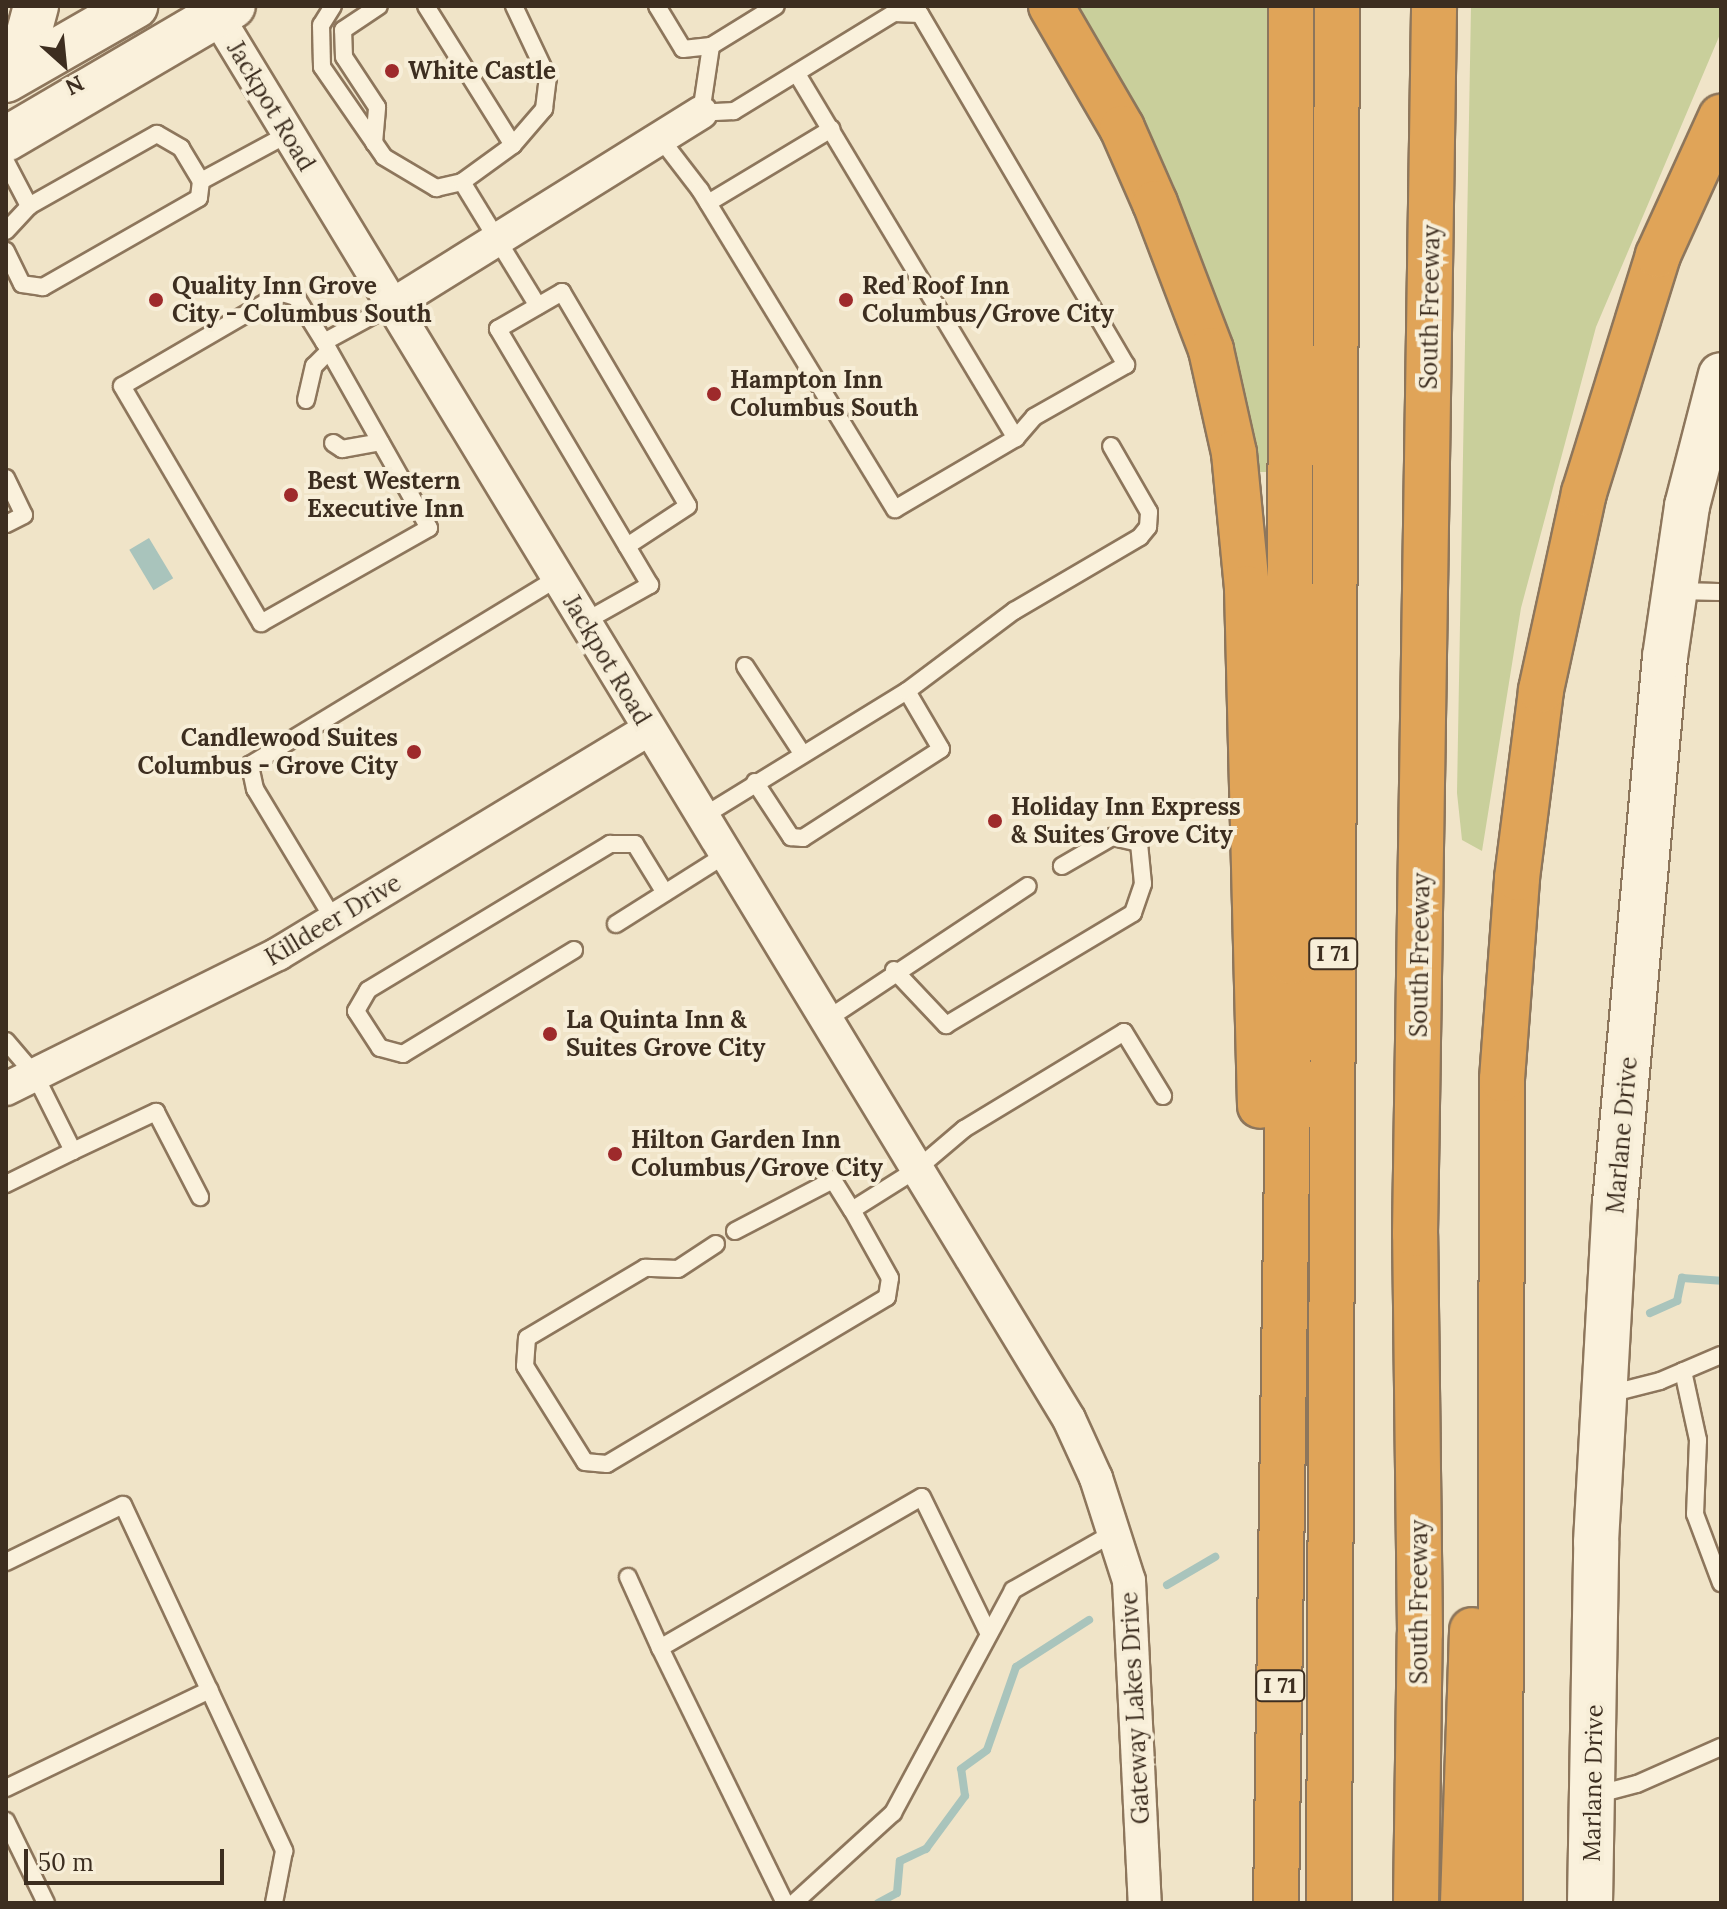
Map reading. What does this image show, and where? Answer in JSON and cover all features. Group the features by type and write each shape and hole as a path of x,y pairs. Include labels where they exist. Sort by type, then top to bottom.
{"highway":[{"path":"1051,6 1122,128 1155,203 1211,350 1234,453 1248,604 1264,1395 1285,1470"},
{"name":"I 71","path":"1276,1903 1285,1470 1291,6"},
{"name":"I 71","path":"1329,1903 1337,6"},
{"name":"South Freeway","path":"1416,1903 1420,1633 1415,1234 1434,6"},
{"path":"1500,1903 1502,1079 1517,878 1541,690 1584,493 1658,255 1721,117"},
{"path":"1463,1903 1484,1156 1502,1079"}],"street":[{"path":"6,80 28,36 36,6"},
{"path":"6,80 135,6"},
{"path":"6,139 222,9"},
{"name":"Jackpot Road","path":"222,9 288,134 998,1304"},
{"path":"392,305 701,113"},
{"name":"Marlane Drive","path":"1590,1903 1595,1795 1596,1542 1615,1203 1674,591 1687,506 1721,375"},
{"name":"Killdeer Drive","path":"20,1082 195,998 334,920 648,730"},
{"name":"Gateway Lakes Drive","path":"998,1304 1069,1419 1115,1532 1129,1581 1136,1642 1145,1903"}],"lane":[{"path":"333,6 321,25 322,67 374,143 412,178 436,188 462,182 513,145 544,109 548,78 514,6"},
{"path":"374,143 377,107 344,57 343,30 379,6"},
{"path":"426,6 513,145"},
{"path":"657,6 683,49 711,46 776,6"},
{"path":"660,138 708,203 895,509 1016,438 1034,417 1126,365 920,14 894,13 734,111 701,113 711,46"},
{"path":"797,74 1016,438"},
{"path":"708,203 831,129"},
{"path":"6,231 29,206 157,134 181,148 201,181 199,198 43,287 22,284 6,251"},
{"path":"201,181 288,134"},
{"path":"6,162 29,206"},
{"path":"462,182 538,306"},
{"path":"584,622 650,585 498,329 562,292 688,506 627,546"},
{"path":"282,293 296,297 380,442 429,528 261,623 122,386 282,293"},
{"path":"306,400 314,366 327,346 392,305"},
{"path":"333,443 342,449 380,442"},
{"path":"702,817 907,691 1014,611 1140,537 1148,527 1149,512 1111,446"},
{"path":"6,478 24,515 6,524"},
{"path":"334,920 255,789 250,765 557,578"},
{"path":"1674,591 1721,592"},
{"path":"745,666 802,753"},
{"path":"755,782 791,837 803,838 938,753 940,742 907,691"},
{"path":"894,970 946,1025 1133,913 1143,884 1139,843 1112,837 1062,866"},
{"path":"574,950 403,1054 380,1048 356,1011 368,990 610,844 635,844 665,893"},
{"path":"616,924 725,855"},
{"path":"826,1020 894,970 1028,886"},
{"path":"852,1210 917,1169 964,1129 1124,1032 1163,1096"},
{"path":"6,1041 20,1082 73,1151"},
{"path":"6,1184 156,1112 200,1197"},
{"path":"716,1244 678,1269 645,1268 527,1338 525,1366 585,1462 607,1464 887,1297 890,1278 833,1180 735,1231"},
{"path":"1604,1395 1683,1371 1721,1355"},
{"path":"1683,1371 1698,1440 1695,1514 1721,1583"},
{"path":"660,1648 922,1497 987,1630"},
{"path":"6,1562 123,1505 284,1851 274,1903"},
{"path":"794,1903 893,1813 987,1630 1013,1590 1115,1532"},
{"path":"628,1577 785,1903"},
{"path":"6,1788 210,1690"},
{"path":"1595,1795 1637,1784 1721,1747"},
{"path":"6,1821 46,1903"}],"green space":[{"path":"1070,6 1268,6 1272,292 1267,472 1254,472 1226,337 1173,183 1121,86"},
{"path":"1471,6 1721,6 1721,32 1596,327 1521,608 1482,851 1462,840 1457,793"}],"water":[{"path":"149,538 173,578 153,590 129,550"}],"waterway":[{"path":"1650,1313 1677,1301 1682,1278 1721,1281"},
{"path":"1167,1585 1215,1557"},
{"path":"878,1903 897,1893 900,1861 926,1849 965,1796 961,1769 987,1750 1016,1667 1089,1620"}],"place":[{"name":"White Castle","path":"392,71"},
{"name":"Quality Inn Grove City - Columbus South","path":"156,300"},
{"name":"Red Roof Inn Columbus/Grove City","path":"846,300"},
{"name":"Hampton Inn Columbus South","path":"714,394"},
{"name":"Best Western Executive Inn","path":"291,495"},
{"name":"Candlewood Suites Columbus - Grove City","path":"414,752"},
{"name":"Holiday Inn Express & Suites Grove City","path":"995,821"},
{"name":"La Quinta Inn & Suites Grove City","path":"550,1034"},
{"name":"Hilton Garden Inn Columbus/Grove City","path":"615,1154"}]}
